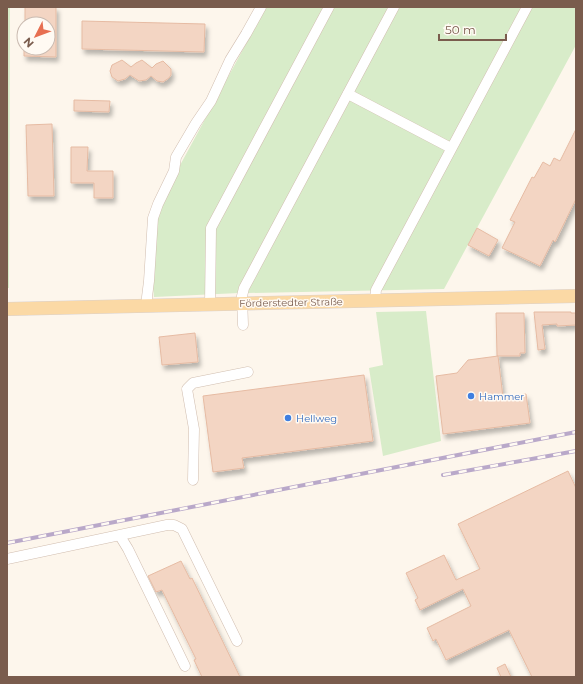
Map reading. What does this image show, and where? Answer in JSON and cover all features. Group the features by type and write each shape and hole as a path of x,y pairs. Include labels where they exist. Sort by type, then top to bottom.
{"main road":[{"name":"Förderstedter Straße","path":"7,309 576,296"}],"lane":[{"path":"148,305 147,297 154,218 158,204 174,171 176,157 211,101 230,60 261,7"},
{"path":"210,304 211,228 329,7"},
{"path":"243,325 242,303 244,288 394,7"},
{"path":"375,300 376,290 527,7"},
{"path":"348,94 451,148"},
{"path":"193,480 194,429 187,389 193,383 248,372"},
{"path":"7,559 167,525 174,525 182,529 237,641"},
{"path":"120,536 128,549 185,666"}],"green space":[{"path":"7,7 10,7 9,288 7,288"},
{"path":"266,7 576,7 576,45 444,289 248,293 246,288 239,293 154,297 147,226"},
{"path":"426,311 441,441 383,456 369,368 383,365 376,312"}],"building":[{"path":"25,7 56,7 56,16 25,16"},
{"path":"82,21 205,24 204,52 82,49"},
{"path":"24,56 56,56 56,57"},
{"path":"122,60 131,67 142,60 152,68 156,64 163,61 171,69 171,75 163,82 157,81 151,76 146,80 139,81 130,75 125,79 118,81 112,77 110,71 112,65"},
{"path":"74,100 110,101 109,112 74,111"},
{"path":"52,124 54,196 28,196 26,125"},
{"path":"576,129 576,199 555,242 553,240 540,266 502,248 515,222 510,220 532,177 534,178 543,162 550,166 554,158 560,161"},
{"path":"71,147 88,147 87,171 113,171 113,198 94,198 94,183 71,183"},
{"path":"477,228 498,240 489,256 468,245"},
{"path":"534,312 576,313 576,325 542,325 545,349 538,350"},
{"path":"496,313 524,313 525,353 520,353 520,356 497,356"},
{"path":"195,333 198,362 162,365 159,337"},
{"name":"Hammer","path":"498,356 503,397 526,394 530,423 443,434 436,376 457,373 468,360"},
{"name":"Hellweg","path":"364,375 373,441 242,458 244,468 213,472 203,396"},
{"path":"568,471 576,488 576,677 532,677 509,630 446,660 436,639 433,641 427,628 471,606 463,589 420,610 415,600 418,598 406,573 444,555 456,580 480,569 458,524"},
{"path":"181,561 190,579 192,578 240,677 202,677 194,660 196,659 162,590 156,592 148,576"},
{"path":"505,664 511,677 501,677 497,668"}],"railway":[{"path":"7,543 576,432"},
{"path":"443,475 576,451"}],"place":[{"name":"Hammer","path":"471,396"},
{"name":"Hellweg","path":"288,418"}]}
